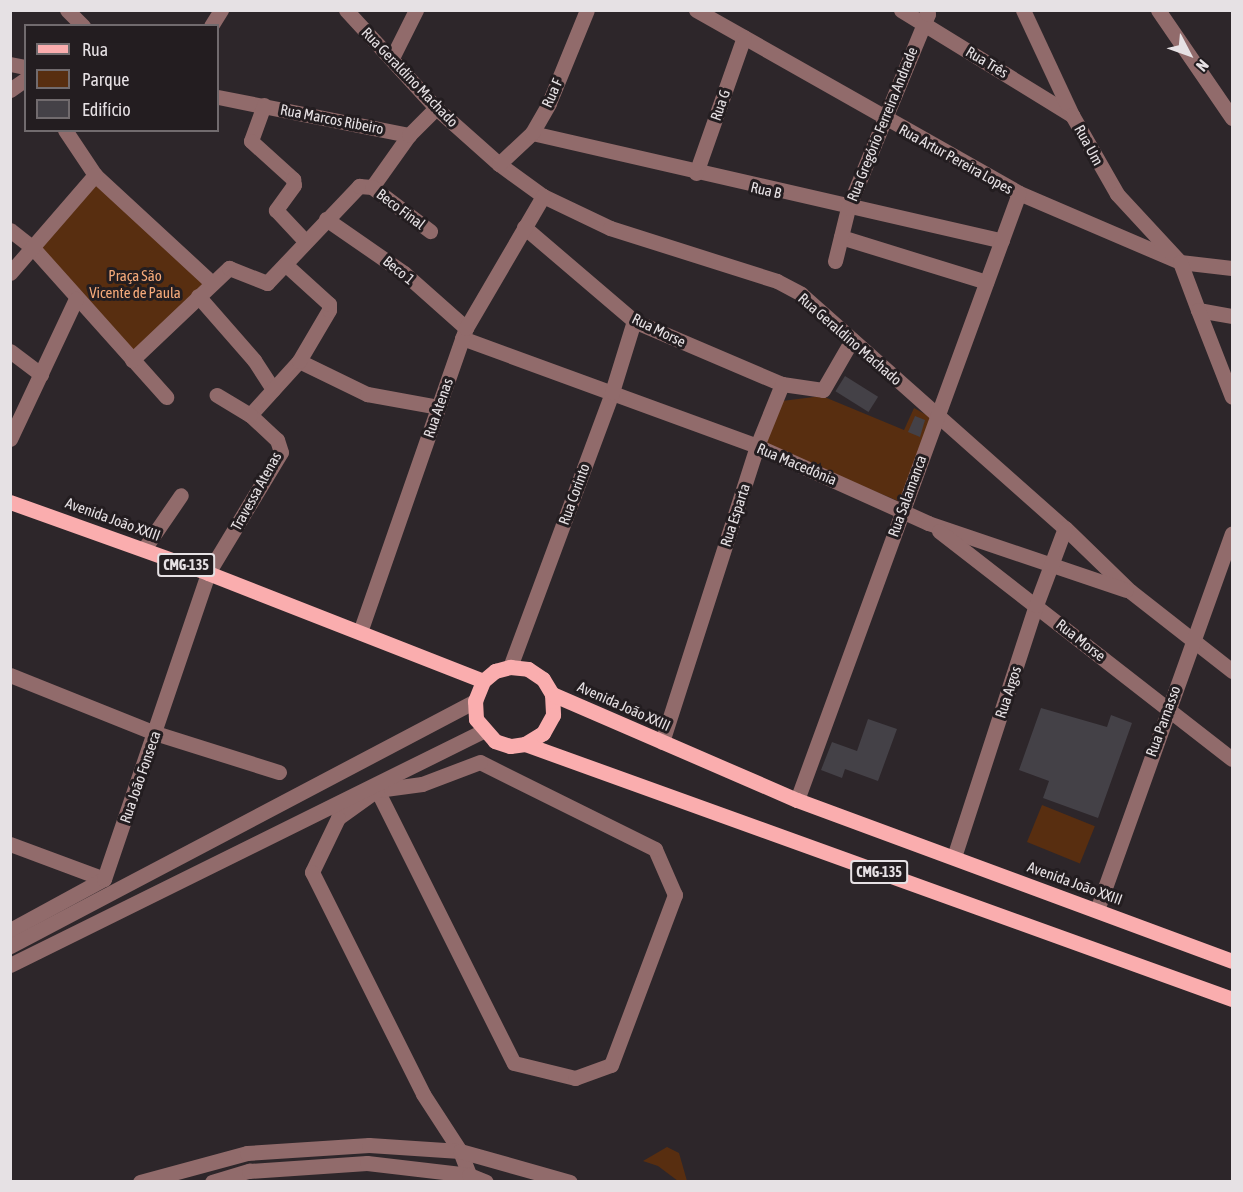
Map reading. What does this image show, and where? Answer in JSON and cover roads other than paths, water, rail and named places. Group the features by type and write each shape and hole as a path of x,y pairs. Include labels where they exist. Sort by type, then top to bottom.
{"main road":[{"name":"Avenida João XXIII","path":"10,502 208,573 483,681"},
{"path":"483,731 476,719 475,701 483,681 495,671 510,666"},
{"name":"Avenida João XXIII","path":"510,666 528,669 543,678 552,694 797,800 1233,961"},
{"path":"525,744 543,733 553,715 552,694"},
{"name":"CMG-135","path":"483,731 502,743 525,744 1233,999"}],"street":[{"path":"67,10 81,24"},
{"path":"212,24 221,10"},
{"name":"Rua Geraldino Machado","path":"346,10 436,108 499,164 543,196 610,228 777,281 801,294 1065,528 1130,591 1233,671"},
{"path":"392,58 417,10"},
{"name":"Rua F","path":"499,164 532,133 549,103 587,10"},
{"name":"Rua Artur Pereira Lopes","path":"696,10 884,119 1019,193 1180,262 1233,268"},
{"name":"Rua Três","path":"901,10 925,17 1072,115"},
{"name":"Rua Um","path":"1023,10 1072,115 1117,194 1180,262"},
{"path":"1158,10 1233,118"},
{"name":"Rua Gregório Ferreira Andrade","path":"835,261 848,208 925,17"},
{"name":"Rua G","path":"696,174 744,37"},
{"path":"10,90 22,70"},
{"name":"Rua Marcos Ribeiro","path":"219,97 409,135"},
{"path":"264,105 251,141 293,179 294,185 276,210 305,241"},
{"path":"409,135 436,108"},
{"path":"66,132 95,175 211,282"},
{"name":"Rua B","path":"532,133 696,174 1002,242"},
{"name":"Beco Final","path":"409,135 366,187 430,231"},
{"path":"10,273 95,175"},
{"path":"132,360 211,282 232,267 264,284 286,266 326,219 366,187"},
{"name":"Rua Salamanca","path":"797,800 1019,193"},
{"name":"Rua Atenas","path":"360,632 464,333 543,196"},
{"name":"Beco 1","path":"326,219 404,273 464,333"},
{"name":"Rua Morse","path":"524,226 634,321 782,384"},
{"path":"10,230 33,248 76,299 166,397"},
{"path":"841,237 986,282"},
{"path":"1180,262 1233,397"},
{"path":"250,415 298,361 330,307 286,266"},
{"path":"198,296 254,360 273,389"},
{"path":"10,439 76,299"},
{"path":"1197,310 1233,316"},
{"name":"Rua Corinto","path":"510,666 612,392 634,321"},
{"name":"Rua Macedônia","path":"464,333 757,446 903,509 928,523 1130,591"},
{"path":"782,384 823,390 852,340"},
{"path":"10,351 41,374"},
{"path":"298,361 367,394 438,407"},
{"name":"Rua Esparta","path":"662,742 757,446 782,384"},
{"name":"Travessa Atenas","path":"208,573 281,452 280,445 250,415 218,395"},
{"path":"144,549 181,495"},
{"name":"Rua Morse","path":"928,523 1233,759"},
{"name":"Rua Argos","path":"954,857 1036,605 1054,566 1065,528"},
{"name":"Rua Parnasso","path":"1096,910 1167,708 1194,642 1233,533"},
{"name":"Rua João Fonseca","path":"104,879 208,573"},
{"path":"10,675 155,733 279,772"},
{"path":"10,946 475,701"},
{"path":"10,965 483,731"},
{"path":"377,790 514,1063 575,1078 611,1065 675,895 655,849 480,762 422,784 377,790 338,818 312,872 423,1094 460,1151 469,1175"},
{"path":"10,844 104,879"},
{"path":"10,930 104,879"},
{"path":"140,1182 247,1153 369,1145 460,1151 570,1182"},
{"path":"247,1153 249,1171"},
{"path":"212,1182 249,1171 367,1163 469,1175 486,1182"}],"park label":[{"name":"Praça São Vicente de Paula","path":"135,284"}]}
